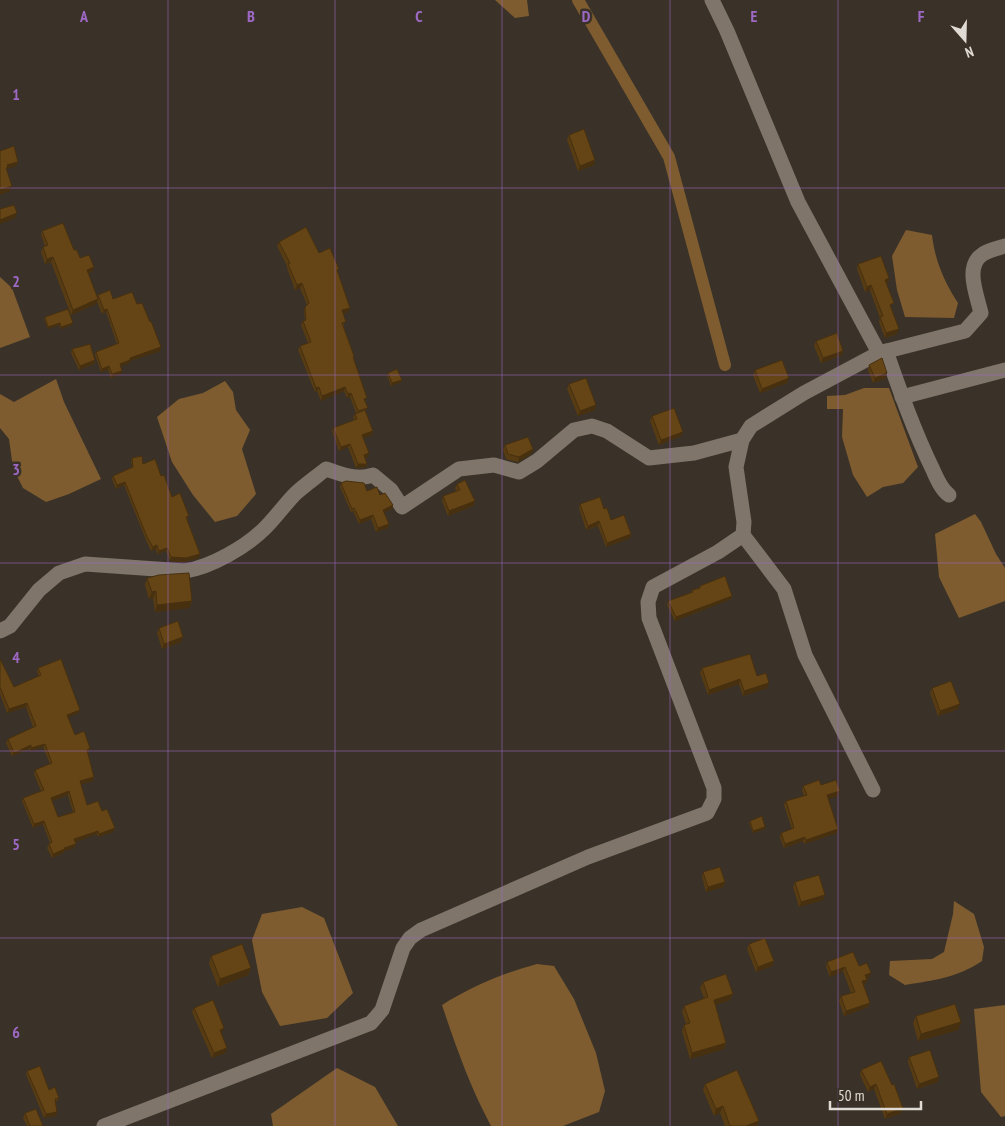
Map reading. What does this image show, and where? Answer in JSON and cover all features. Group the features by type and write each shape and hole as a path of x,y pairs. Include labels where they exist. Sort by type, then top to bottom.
{"street":[{"path":"712,0 728,31 798,202 883,352 927,457 944,491 949,495"},
{"path":"873,790 805,655 784,589 743,535 744,522 736,467 742,440 752,426 759,421 804,393 883,352 966,331 981,313 972,272 974,261 984,253 1005,246"},
{"path":"902,397 1005,370"},
{"path":"0,631 10,626 39,590 58,573 85,564 185,571 195,570 246,544 264,529 296,493 326,469 348,476 365,478 373,475 391,490 402,507 459,469 494,465 519,472 536,461 574,430 592,426 607,431 649,458 694,453 742,440"},
{"path":"104,1126 371,1023 382,1010 403,948 410,938 421,930 588,857 707,813 714,799 714,788 649,618 648,602 653,587 718,552 743,535"}],"shaded area":[{"path":"495,0 527,0 529,16 515,18"},
{"path":"906,230 932,235 935,254 941,271 958,303 954,318 905,317 897,290 892,256"},
{"path":"0,277 12,288 30,337 0,348"},
{"path":"56,379 64,402 101,479 46,502 23,488 13,468 9,439 0,428 0,394 14,402"},
{"path":"225,381 233,392 236,410 250,430 242,449 256,494 237,516 215,522 193,495 172,462 157,417 179,399 203,393"},
{"path":"864,388 889,388 918,467 903,483 883,487 867,497 853,475 842,437 843,409 827,409 827,396 845,395"},
{"path":"975,514 1005,568 1005,601 959,618 939,577 935,534"},
{"path":"954,901 974,914 984,947 982,961 954,975 905,985 889,975 890,961 932,959 944,952 953,914"},
{"path":"302,907 324,918 353,993 327,1018 280,1026 262,992 252,940 262,914"},
{"path":"537,964 554,966 574,999 596,1053 605,1091 599,1112 563,1126 491,1126 470,1082 442,1005 488,981"},
{"path":"1005,1005 1005,1116 1001,1117 981,1092 974,1009"},
{"path":"337,1068 375,1087 398,1126 273,1126 271,1114"}],"building":[{"path":"584,129 595,160 580,166 569,135"},
{"path":"14,146 18,162 7,165 8,167 6,168 12,186 0,190 0,151"},
{"path":"14,205 17,213 0,220 0,209"},
{"path":"63,223 74,250 77,250 80,258 89,255 94,267 87,270 98,299 73,310 53,257 47,259 43,247 48,245 42,231"},
{"path":"306,227 319,253 330,248 339,269 337,270 350,308 342,310 346,322 342,323 367,398 364,399 368,408 358,411 351,393 348,394 345,387 322,396 319,387 316,388 300,346 311,342 303,321 306,320 305,307 309,303 302,283 297,285 288,264 290,263 279,242"},
{"path":"881,256 889,278 885,280 894,303 890,305 899,329 886,333 880,317 883,316 871,285 867,287 858,264"},
{"path":"110,290 113,299 132,292 137,304 142,303 161,347 130,358 130,360 120,364 122,371 112,374 109,366 102,369 96,352 119,343 107,309 104,310 98,295"},
{"path":"68,309 73,323 61,327 60,323 48,327 45,317"},
{"path":"837,333 843,351 823,358 816,341"},
{"path":"90,344 95,360 80,366 72,349"},
{"path":"882,358 887,373 875,378 869,365"},
{"path":"782,360 789,378 762,389 755,370"},
{"path":"397,369 402,380 392,383 388,373"},
{"path":"586,378 596,405 580,411 569,384"},
{"path":"674,408 683,432 661,440 652,416"},
{"path":"365,410 373,431 362,435 369,453 364,455 367,464 358,464 350,444 341,447 333,428 357,419 355,414"},
{"path":"528,437 533,449 519,457 508,454 505,445"},
{"path":"142,456 143,464 155,459 161,476 164,475 172,497 180,493 189,516 186,517 200,554 186,558 171,557 167,548 159,551 157,545 153,547 147,537 125,482 117,485 113,476 133,467 132,458"},
{"path":"465,480 475,501 449,511 443,496 460,490 457,484"},
{"path":"346,481 364,483 367,491 377,487 380,495 385,493 393,505 383,510 389,524 378,528 373,515 360,520 354,508 352,509 341,483"},
{"path":"600,497 604,509 607,508 611,520 624,515 631,534 607,543 599,521 588,526 580,504"},
{"path":"189,573 192,601 157,605 156,591 152,592 147,578 159,575"},
{"path":"725,576 732,596 676,617 668,601 693,592 692,590 700,588 700,586"},
{"path":"178,621 183,637 164,644 159,628"},
{"path":"750,654 757,676 766,673 769,683 744,691 740,679 709,690 702,668"},
{"path":"0,659 14,687 41,675 38,668 61,659 80,710 67,715 75,735 84,731 90,748 87,750 94,777 80,781 87,805 98,801 102,811 107,809 115,828 99,834 98,831 74,839 76,844 53,854 49,844 52,842 44,821 34,824 23,798 44,790 35,770 52,763 45,744 31,748 31,745 14,753 8,739 36,726 27,703 9,709 0,687","holes":["69,791 75,812 58,817 51,798"]},
{"path":"951,681 960,704 940,711 932,688"},
{"path":"819,780 821,785 836,780 840,791 827,795 838,829 806,840 805,837 785,844 781,833 794,828 786,801 807,795 803,786"},
{"path":"762,816 765,827 753,831 750,821"},
{"path":"720,867 725,882 708,887 703,872"},
{"path":"819,875 825,895 801,902 795,882"},
{"path":"765,938 774,961 758,967 749,944"},
{"path":"242,944 251,968 220,979 211,956"},
{"path":"853,952 859,966 867,963 871,973 865,975 867,980 862,981 870,1003 846,1011 841,996 855,992 845,967 831,972 827,962"},
{"path":"726,974 733,994 714,1000 726,1043 692,1053 684,1025 690,1023 684,1006 708,997 703,982"},
{"path":"213,1000 224,1028 220,1030 227,1048 214,1053 194,1008"},
{"path":"955,1004 961,1022 921,1034 916,1016"},
{"path":"930,1050 939,1077 919,1084 909,1057"},
{"path":"881,1061 892,1085 894,1084 903,1108 887,1114 876,1084 870,1087 861,1070"},
{"path":"40,1066 49,1090 55,1087 59,1098 55,1099 57,1112 46,1114 27,1071"},
{"path":"737,1070 759,1121 746,1126 730,1126 723,1106 716,1109 705,1084"},
{"path":"36,1109 43,1126 30,1126 25,1113"}],"waterway":[{"path":"578,0 669,157 725,365"}]}
